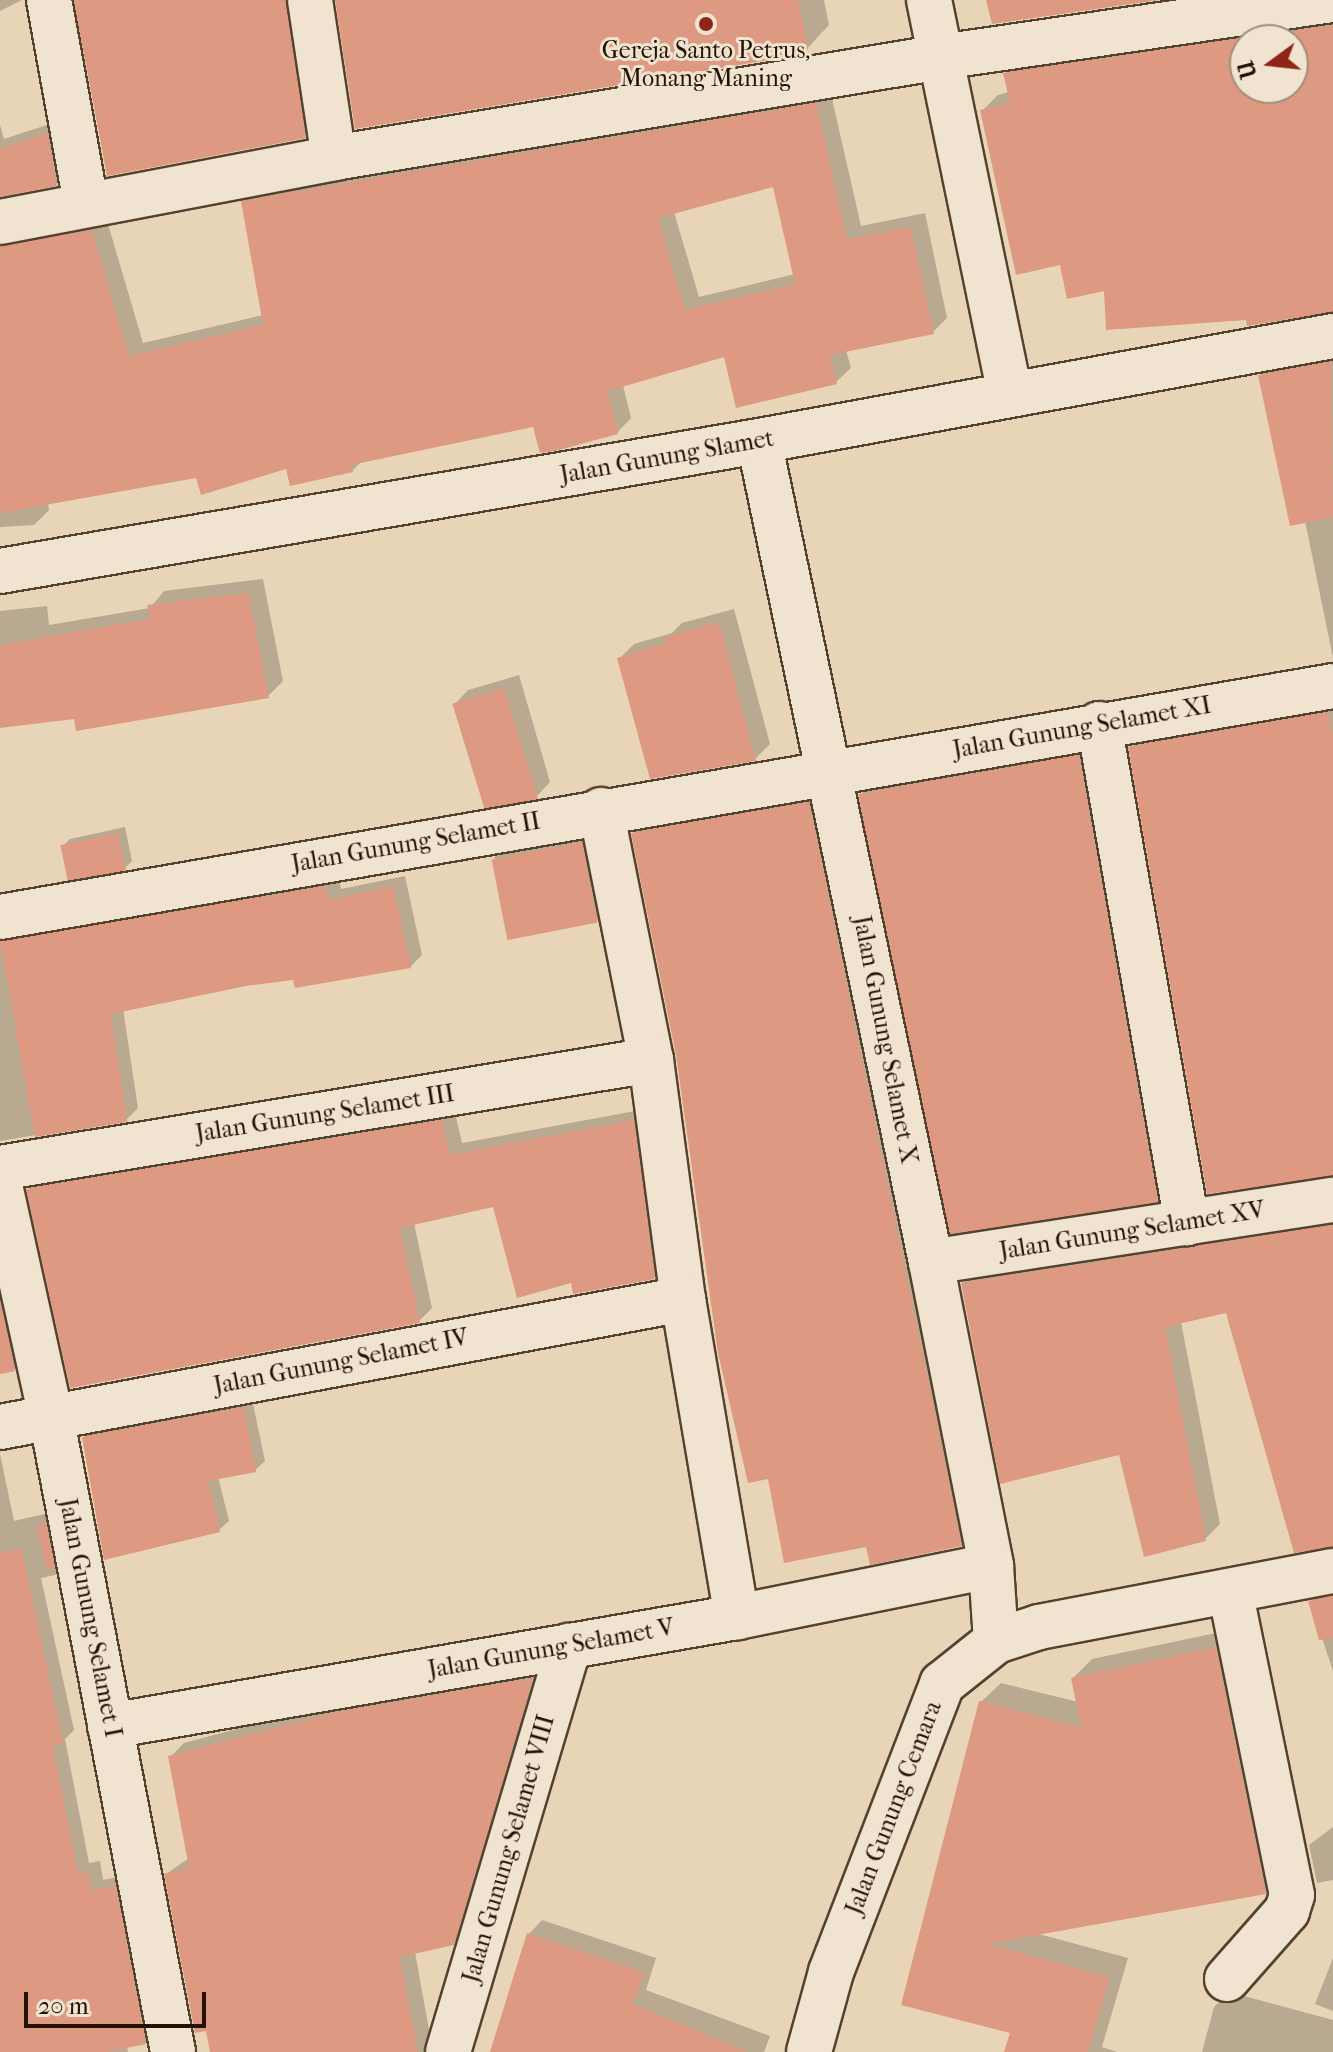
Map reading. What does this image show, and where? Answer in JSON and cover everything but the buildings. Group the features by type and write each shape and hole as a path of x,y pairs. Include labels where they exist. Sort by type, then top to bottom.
{"street":[{"path":"49,0 86,203"},
{"path":"310,0 334,158"},
{"path":"929,0 1010,393"},
{"path":"0,222 86,203 334,158 1240,8 1332,0"},
{"name":"Jalan Gunung Slamet","path":"0,571 759,441 1333,336"},
{"name":"Jalan Gunung Selamet X","path":"759,441 832,770 931,1262 991,1566 996,1641"},
{"name":"Jalan Gunung Selamet XI","path":"832,770 1333,686"},
{"path":"1099,724 1187,1223"},
{"name":"Jalan Gunung Selamet II","path":"0,917 832,770"},
{"path":"601,810 651,1060 683,1299 737,1617"},
{"name":"Jalan Gunung Selamet III","path":"0,1168 651,1060"},
{"name":"Jalan Gunung Selamet I","path":"0,1185 51,1416 173,2052"},
{"name":"Jalan Gunung Selamet XV","path":"931,1262 1333,1200"},
{"name":"Jalan Gunung Selamet IV","path":"0,1427 683,1299"},
{"name":"Jalan Gunung Selamet V","path":"110,1726 737,1617 991,1566"},
{"name":"Jalan Gunung Cemara","path":"809,2052 831,1972 942,1684 996,1641 1039,1627 1333,1571"},
{"path":"1227,1979 1287,1911 1292,1895 1230,1591"},
{"name":"Jalan Gunung Selamet VIII","path":"448,2052 569,1646"}],"place":[{"name":"Gereja Santo Petrus, Monang Maning","path":"706,24"}]}
